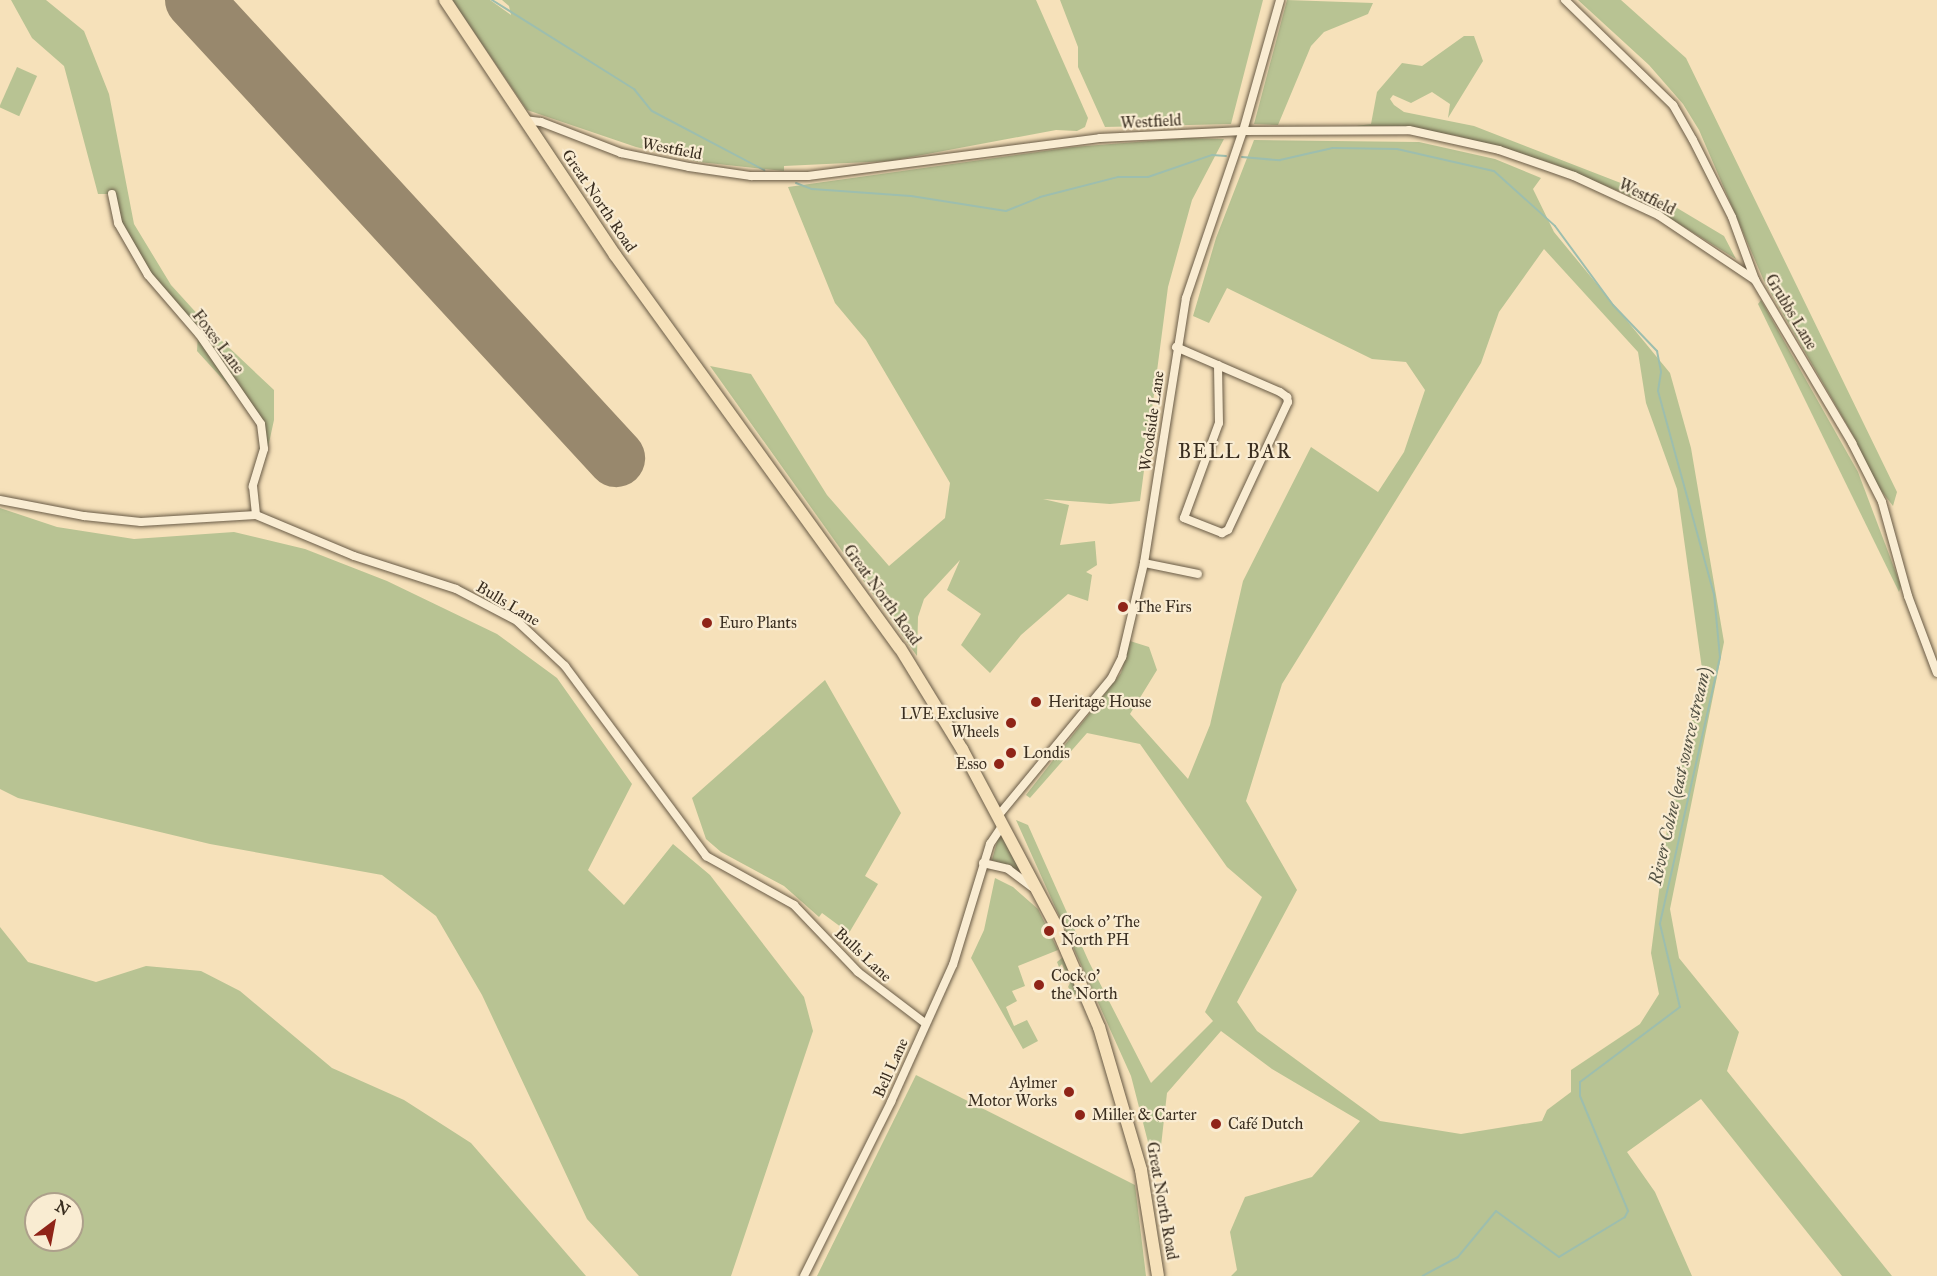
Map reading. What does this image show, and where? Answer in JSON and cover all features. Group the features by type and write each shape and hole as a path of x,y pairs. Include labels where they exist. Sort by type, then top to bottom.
{"main road":[{"name":"Great North Road","path":"445,0 615,255 900,648 1001,820 1087,994 1117,1078 1141,1170 1158,1276"}],"street":[{"name":"Woodside Lane","path":"1001,820 1111,679 1130,633 1144,563 1176,347 1186,298 1243,131 1280,0"},
{"name":"Grubbs Lane","path":"1565,0 1673,105 1732,217 1755,280 1852,443 1882,502 1908,596 1937,674"},
{"name":"Westfield","path":"524,120 541,122 621,153 751,176 820,175 1100,138 1243,131 1409,130 1499,150 1574,176 1658,215 1755,280"},
{"name":"Foxes Lane","path":"111,194 118,224 148,275 199,334 261,424 264,449 253,486 256,515"},
{"path":"1176,347 1218,365 1280,392 1288,402 1228,530 1222,533 1184,518 1219,423 1218,365"},
{"name":"Bulls Lane","path":"0,500 84,516 141,522 256,515 354,556 456,590 535,635 585,690 706,855 794,905 858,972 925,1023"},
{"path":"1144,563 1198,574"},
{"name":"Bell Lane","path":"804,1276 887,1110 963,937 983,863 1001,820"},
{"path":"983,863 1008,869 1038,891"}],"green space":[{"path":"11,0 46,0 84,31 109,94 134,224 171,285 221,340 274,390 274,420 265,461 259,459 260,430 248,407 197,351 198,334 162,292 122,228 112,194 98,194 64,66 32,38"},
{"path":"452,0 490,0 511,15 509,6 502,0 1036,0 1088,118 1085,127 1077,131 1056,130 890,161 784,166 784,171 699,162 636,147 527,110"},
{"path":"1060,0 1263,0 1231,124 1105,127 1078,67 1078,47"},
{"path":"1287,0 1373,3 1368,14 1324,32 1311,46 1278,125 1254,124"},
{"path":"1578,0 1621,0 1686,58 1897,492 1893,506 1873,480 1854,437 1764,281 1699,130 1683,104 1649,65"},
{"path":"1464,36 1474,36 1483,61 1448,118 1450,104 1432,92 1411,103 1393,95 1390,99 1394,105 1404,112 1474,126 1662,199 1724,236 1736,259 1642,201 1554,164 1458,136 1397,126 1356,126 1371,124 1377,92 1402,63 1422,66"},
{"path":"17,67 37,76 19,116 0,108"},
{"path":"1187,138 1224,139 1192,200 1168,287 1140,501 1110,504 1043,499 1069,505 1060,545 1095,541 1097,565 1086,572 1092,575 1088,601 1068,594 1021,635 990,673 961,645 981,614 947,590 960,560 924,599 918,617 917,656 710,366 751,374 827,495 889,566 945,518 950,483 866,340 835,303 788,187 1073,147"},
{"path":"1254,140 1419,142 1495,159 1541,178 1533,189 1554,232 1670,373 1691,448 1724,642 1670,909 1679,958 1739,1032 1727,1071 1892,1276 1842,1276 1701,1099 1627,1152 1655,1192 1692,1276 1231,1276 1237,1270 1230,1232 1245,1197 1312,1177 1360,1121 1272,1069 1221,1031 1167,1093 1161,1146 1149,1146 1131,1076 1016,820 1028,825 1089,962 1151,1083 1213,1021 1205,1012 1262,897 1227,867 1140,744 1087,733 1030,798 1026,795 1121,673 1130,641 1149,647 1157,670 1130,714 1188,779 1210,725 1243,581 1311,447 1378,492 1404,452 1425,390 1406,362 1372,359 1227,288 1209,323 1193,316 1216,238","holes":["1544,249 1638,352 1646,403 1677,489 1703,676 1669,814 1651,953 1659,994 1640,1024 1571,1070 1571,1092 1547,1110 1542,1121 1461,1134 1380,1121 1257,1031 1237,1002 1297,890 1246,801 1282,684 1481,363 1499,312"]},
{"path":"1761,300 1858,472 1901,586 1899,592 1758,304"},
{"path":"0,508 57,527 134,539 234,532 305,549 387,581 497,634 557,678 632,784 588,870 624,905 673,844 710,875 804,997 813,1031 731,1276 639,1276 587,1219 482,995 436,916 382,875 210,844 18,798 0,789"},
{"path":"825,680 901,813 865,876 878,884 849,933 822,913 819,917 784,886 721,852 706,839 692,798"},
{"path":"1002,837 1020,871 992,860 998,838"},
{"path":"995,878 1013,887 1038,909 1058,950 1018,966 1025,986 1012,991 1017,1001 1006,1007 1014,1026 1027,1020 1038,1041 1023,1049 971,958 984,930"},
{"path":"0,927 28,962 96,982 146,966 201,971 240,991 332,1068 404,1100 471,1143 586,1276 0,1276"},
{"path":"1063,957 1078,993 1074,995 1068,987 1070,983 1062,964 1059,967 1057,962"},
{"path":"916,1075 1135,1185 1146,1276 817,1276"}],"waterway":[{"name":"River Colne (east source stream)","path":"492,0 634,89 652,111 764,170"},
{"name":"River Colne (east source stream)","path":"1242,157 1280,160 1333,148 1397,149 1494,171 1555,226 1613,305 1657,351 1661,372 1658,391 1714,594 1720,657 1660,924 1680,1007 1580,1082 1580,1096 1628,1211 1625,1217 1559,1257 1496,1211 1458,1257 1423,1276"},
{"name":"River Colne (east source stream)","path":"796,183 812,189 911,196 1006,211 1040,197 1118,177 1148,177 1212,155 1226,156"}],"runway":[{"path":"194,0 616,458"}],"place":[{"name":"The Firs","path":"1123,607"},
{"name":"Euro Plants","path":"707,623"},
{"name":"Heritage House","path":"1036,702"},
{"name":"LVE Exclusive Wheels","path":"1011,723"},
{"name":"Londis","path":"1011,753"},
{"name":"Esso","path":"999,764"},
{"name":"Cock o' The North PH","path":"1049,931"},
{"name":"Cock o' the North","path":"1039,985"},
{"name":"Aylmer Motor Works","path":"1069,1092"},
{"name":"Miller & Carter","path":"1080,1115"},
{"name":"Café Dutch","path":"1216,1124"}],"district":[{"name":"BELL BAR","path":"1235,451"}]}
